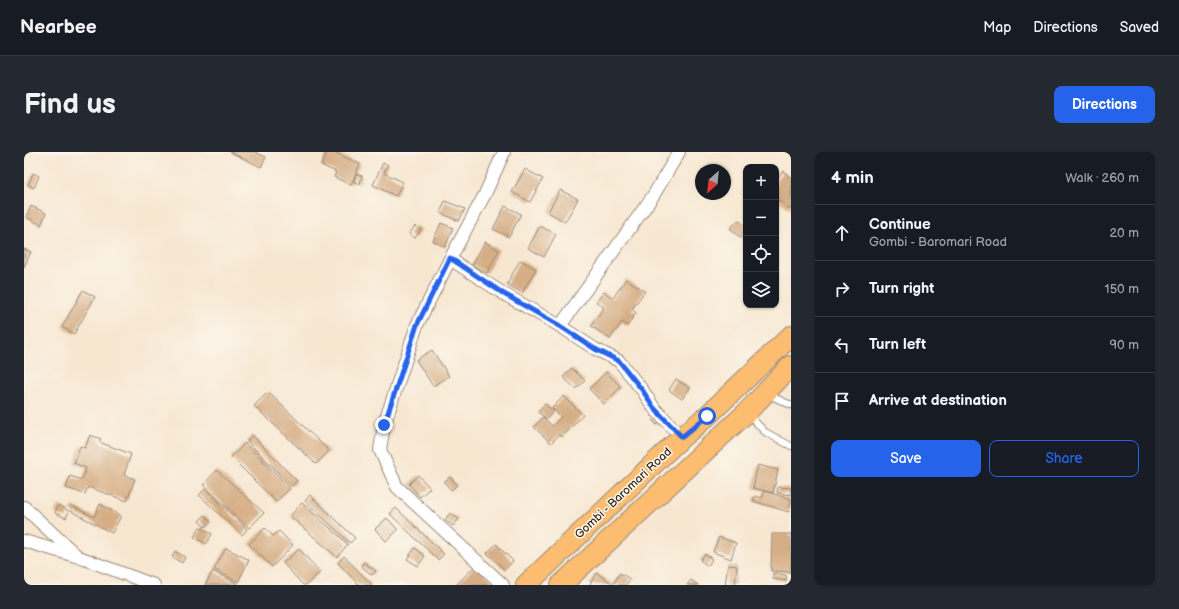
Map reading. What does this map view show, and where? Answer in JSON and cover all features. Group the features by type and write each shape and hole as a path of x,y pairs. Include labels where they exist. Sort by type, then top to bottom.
{"main road":[{"name":"Gombi - Baromari Road","path":"526,585 791,336"},
{"name":"Gombi - Baromari Road","path":"561,585 746,413 791,366"}],"street":[{"path":"503,585 397,487 380,450 384,425 417,325 450,258 485,194 504,152"},
{"path":"560,326 653,196 679,152"},
{"path":"450,258 504,294 560,326 595,349 619,361 643,391 654,408 682,437"},
{"path":"24,507 79,557"},
{"path":"24,541 79,557 154,585"}],"lane":[{"path":"764,393 791,405"},
{"path":"746,413 765,432 791,446"}],"building":[{"path":"230,152 255,152 266,157 261,167"},
{"path":"327,152 334,152 360,164 351,185 334,177 336,172 321,165"},
{"path":"383,163 388,165 384,173 403,182 396,196 373,185"},
{"path":"525,169 543,179 530,202 512,192"},
{"path":"783,171 791,178 791,210 779,200 779,176"},
{"path":"33,173 39,176 34,188 28,185"},
{"path":"356,174 362,176 360,184 354,182"},
{"path":"560,190 578,199 565,222 548,212"},
{"path":"445,201 465,209 459,221 440,213"},
{"path":"31,206 46,213 41,225 26,217"},
{"path":"505,206 521,214 509,237 493,229"},
{"path":"739,220 743,225 743,236 741,238 730,228"},
{"path":"441,223 453,228 445,247 433,241"},
{"path":"415,226 421,230 415,238 409,234"},
{"path":"540,226 556,234 544,257 528,248"},
{"path":"485,242 499,250 487,273 472,265"},
{"path":"24,249 31,252 24,267"},
{"path":"520,260 536,269 522,293 507,284"},
{"path":"626,279 645,291 632,309 636,313 627,326 622,322 610,339 591,326 604,307 596,302 604,292 613,298"},
{"path":"83,290 95,297 74,334 62,327"},
{"path":"432,350 449,376 433,386 416,360"},
{"path":"572,368 585,381 576,389 563,377"},
{"path":"606,372 621,387 604,404 589,389"},
{"path":"676,379 690,388 682,399 669,390"},
{"path":"268,392 329,451 316,464 254,406"},
{"path":"564,396 583,415 562,437 559,435 551,443 534,427 543,417 552,426 561,417 552,408"},
{"path":"545,404 554,411 547,419 538,412"},
{"path":"656,412 663,419 657,425 650,418"},
{"path":"90,435 101,439 99,442 131,454 124,475 135,479 127,501 88,487 85,494 66,488 70,476 82,480 86,468 74,463 80,446 85,448"},
{"path":"252,435 297,481 291,486 247,441"},
{"path":"245,443 290,488 276,502 231,457"},
{"path":"758,465 778,470 773,493 753,488"},
{"path":"217,470 264,513 249,528 203,485"},
{"path":"418,475 430,488 420,497 409,484"},
{"path":"450,477 457,485 451,490 444,482"},
{"path":"778,487 791,488 791,495 777,493"},
{"path":"205,489 247,529 242,535 199,495"},
{"path":"764,491 791,499 789,512 753,501 755,496 762,498"},
{"path":"310,495 355,538 350,543 305,501"},
{"path":"302,503 348,544 337,557 290,516"},
{"path":"100,504 121,516 112,533 71,511 73,506 94,517"},
{"path":"58,505 69,511 66,518 55,513"},
{"path":"396,508 444,554 438,560 390,514"},
{"path":"450,513 459,519 453,526 445,520"},
{"path":"205,515 211,522 205,527 199,521"},
{"path":"387,518 398,530 386,541 375,529"},
{"path":"200,527 212,534 206,544 194,537"},
{"path":"265,528 273,536 279,531 293,545 272,567 249,544"},
{"path":"772,534 791,534 791,572 771,571"},
{"path":"719,537 736,543 731,559 713,552"},
{"path":"496,544 513,561 505,570 487,553"},
{"path":"226,548 249,560 238,582 214,569"},
{"path":"415,548 425,556 418,566 407,559"},
{"path":"299,549 320,572 306,585 303,585 283,563"},
{"path":"175,551 185,557 182,563 172,557"},
{"path":"705,554 712,559 708,566 700,560"},
{"path":"344,556 372,585 359,585 338,563"},
{"path":"364,562 376,571 372,575 361,566"},
{"path":"476,565 497,585 456,585"},
{"path":"728,565 737,566 735,585 725,585"},
{"path":"213,571 239,585 205,585"},
{"path":"597,573 613,584 620,573 630,579 626,585 589,585"},
{"path":"773,573 786,575 786,581 773,579"},
{"path":"691,580 698,585 687,585"}],"route":[{"path":"384,425 417,325 450,258 504,294 560,326 595,349 619,361 643,391 654,408 682,437 707,416"}]}
